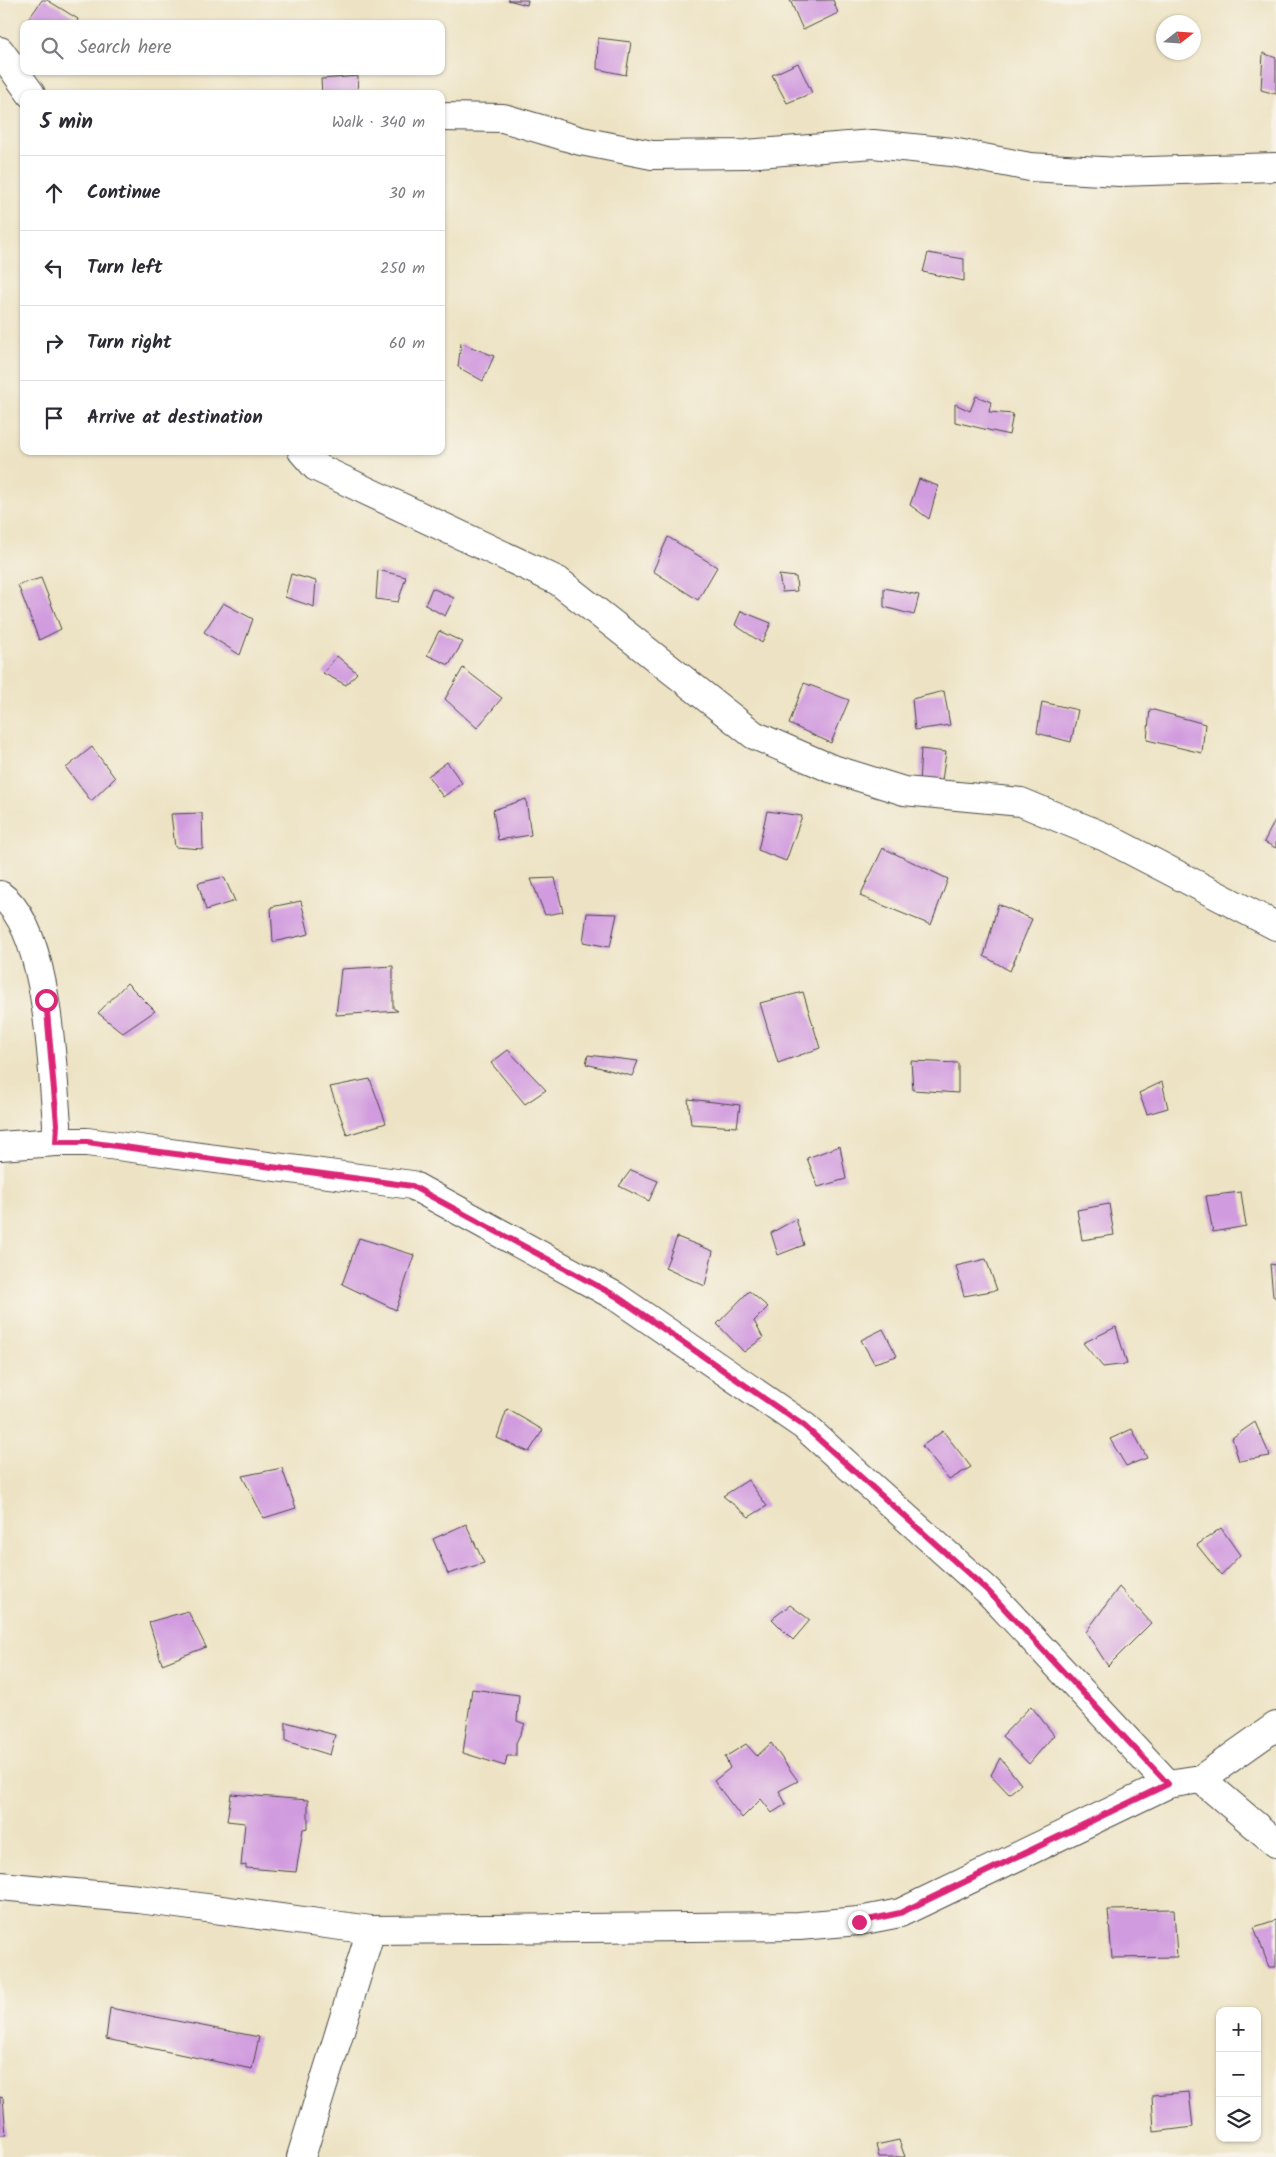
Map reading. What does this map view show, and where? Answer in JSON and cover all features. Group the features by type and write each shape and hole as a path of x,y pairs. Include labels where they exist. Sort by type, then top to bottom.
{"street":[{"path":"0,51 28,90"},
{"path":"445,117 503,118 581,141 652,155 746,154 873,144 952,152 1030,168 1119,172 1276,167"},
{"path":"306,455 316,467 558,581 754,735 830,768 904,791 1021,802 1105,837 1276,926"},
{"path":"0,895 23,920 46,1000 57,1124 56,1142"},
{"path":"0,1146 87,1142 412,1186 616,1296 811,1433 988,1591 1168,1784"},
{"path":"0,1886 139,1899 371,1930 800,1926 859,1922 900,1913 1168,1784 1201,1779 1276,1726"},
{"path":"1201,1779 1276,1843"},
{"path":"301,2157 371,1930"}],"building":[{"path":"42,0 47,0 78,19 78,20 28,20"},
{"path":"508,0 528,0 527,5"},
{"path":"790,0 833,0 838,13 803,30"},
{"path":"598,38 631,42 626,75 597,69"},
{"path":"1263,53 1276,58 1276,94 1261,90"},
{"path":"798,63 812,93 787,103 772,75"},
{"path":"358,76 357,90 322,90 321,79"},
{"path":"928,253 964,259 964,281 923,272"},
{"path":"461,343 494,356 483,381 458,367"},
{"path":"976,396 991,402 989,412 1013,414 1009,435 955,422 955,404 970,411"},
{"path":"919,479 938,486 929,519 910,505"},
{"path":"668,537 717,567 698,600 653,571"},
{"path":"378,570 406,577 398,602 376,599"},
{"path":"291,574 316,581 314,607 285,597"},
{"path":"779,575 796,577 797,591 782,592"},
{"path":"41,578 61,629 39,640 18,585"},
{"path":"432,588 454,598 445,616 425,605"},
{"path":"884,588 919,595 914,615 884,607"},
{"path":"223,603 253,619 240,655 204,632"},
{"path":"741,611 771,623 762,643 735,625"},
{"path":"439,631 463,642 449,665 427,655"},
{"path":"337,656 357,673 346,685 323,673"},
{"path":"463,668 502,698 477,728 445,699"},
{"path":"804,683 849,700 831,743 789,724"},
{"path":"944,691 950,725 915,730 912,699"},
{"path":"1042,702 1078,710 1071,742 1037,733"},
{"path":"1150,709 1205,724 1202,753 1147,740"},
{"path":"92,747 115,778 91,801 66,768"},
{"path":"921,749 946,752 941,788 919,784"},
{"path":"447,762 462,783 443,797 428,776"},
{"path":"526,799 531,835 498,840 493,810"},
{"path":"767,811 802,816 786,861 758,850"},
{"path":"202,813 203,849 175,847 171,814"},
{"path":"1276,818 1276,848 1264,842"},
{"path":"883,848 948,879 931,925 860,896"},
{"path":"224,877 235,901 206,910 198,883"},
{"path":"555,878 563,912 545,915 531,879"},
{"path":"301,901 309,934 273,942 271,907"},
{"path":"998,904 1032,919 1010,971 984,956"},
{"path":"587,913 617,914 610,947 583,942"},
{"path":"393,966 393,1008 398,1011 336,1015 341,969"},
{"path":"127,983 155,1011 123,1033 98,1013"},
{"path":"803,992 820,1048 778,1063 760,1003"},
{"path":"508,1050 546,1090 525,1104 491,1063"},
{"path":"588,1055 638,1061 632,1076 586,1064"},
{"path":"911,1061 958,1063 958,1093 913,1090"},
{"path":"370,1079 386,1123 347,1135 330,1087"},
{"path":"1162,1082 1168,1108 1147,1114 1139,1093"},
{"path":"688,1099 740,1105 737,1127 691,1124"},
{"path":"840,1146 846,1179 818,1187 807,1158"},
{"path":"631,1170 658,1181 649,1201 619,1186"},
{"path":"1241,1192 1246,1226 1213,1232 1206,1196"},
{"path":"1109,1204 1114,1235 1082,1240 1077,1210"},
{"path":"796,1219 804,1245 778,1255 771,1233"},
{"path":"677,1237 713,1251 705,1286 665,1268"},
{"path":"359,1238 414,1255 396,1310 342,1284"},
{"path":"986,1259 997,1290 964,1296 956,1266"},
{"path":"1270,1264 1276,1265 1276,1298 1273,1296"},
{"path":"749,1291 768,1307 754,1321 763,1338 744,1352 717,1324"},
{"path":"1116,1327 1127,1364 1103,1367 1083,1343"},
{"path":"883,1329 897,1356 874,1363 861,1340"},
{"path":"507,1409 543,1430 529,1452 497,1438"},
{"path":"1255,1422 1270,1456 1239,1461 1232,1438"},
{"path":"1132,1429 1147,1458 1126,1466 1110,1439"},
{"path":"943,1431 971,1467 949,1480 922,1446"},
{"path":"282,1468 296,1508 264,1518 242,1476"},
{"path":"748,1480 767,1506 749,1517 723,1496"},
{"path":"466,1524 484,1563 448,1574 433,1539"},
{"path":"1221,1528 1240,1555 1221,1575 1197,1545"},
{"path":"1119,1587 1151,1623 1108,1666 1086,1632"},
{"path":"790,1605 810,1620 793,1640 772,1619"},
{"path":"188,1611 206,1647 162,1664 149,1622"},
{"path":"472,1689 519,1695 517,1721 525,1724 516,1743 516,1756 507,1756 505,1766 463,1753"},
{"path":"1031,1706 1054,1735 1029,1764 1002,1736"},
{"path":"286,1722 335,1735 330,1755 286,1741"},
{"path":"771,1743 798,1781 779,1791 786,1804 772,1813 761,1799 742,1818 714,1781 730,1768 725,1757 746,1744 757,1756"},
{"path":"1000,1758 1021,1784 1009,1794 991,1775"},
{"path":"231,1794 308,1800 308,1828 303,1829 296,1872 246,1868 246,1865 241,1866 245,1823 227,1821"},
{"path":"1174,1909 1177,1957 1112,1958 1108,1910"},
{"path":"1276,1920 1276,1967 1269,1967 1254,1927"},
{"path":"110,2008 259,2037 252,2069 106,2039"},
{"path":"1189,2092 1193,2127 1154,2132 1152,2095"},
{"path":"0,2097 3,2098 6,2135 0,2135"},
{"path":"899,2140 905,2157 879,2157 876,2145"}],"route":[{"path":"46,1000 57,1124 56,1142 87,1142 412,1186 616,1296 804,1426 988,1591 1168,1784 900,1913 859,1922"}]}
